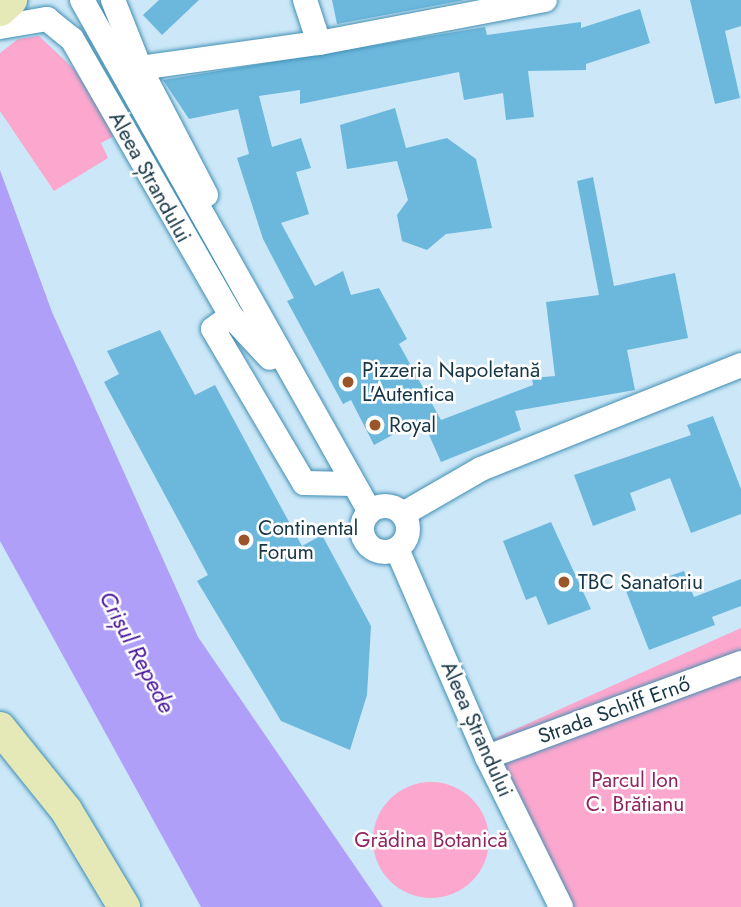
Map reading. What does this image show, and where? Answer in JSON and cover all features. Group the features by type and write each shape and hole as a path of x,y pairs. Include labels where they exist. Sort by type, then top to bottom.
{"main road":[{"path":"0,10 11,0"},
{"path":"0,729 65,810 124,907"}],"street":[{"path":"82,0 287,370"},
{"name":"Aleea Ștrandului","path":"113,0 140,68 276,329 287,370 370,512"},
{"path":"305,0 319,44"},
{"path":"140,68 319,44 545,0"},
{"name":"Aleea Ștrandului","path":"0,27 47,19 72,40 222,322 287,370"},
{"path":"222,322 304,483 352,484"},
{"path":"403,514 481,470 741,365"},
{"path":"391,506 403,514 407,537 397,549 382,552 368,545 362,531 370,512 391,506"},
{"name":"Aleea Ștrandului","path":"397,549 487,757 561,907"},
{"name":"Strada Schiff Ernő","path":"487,757 741,663"}],"green space":[{"path":"39,36 74,69 116,135 101,143 108,158 54,191 0,111 0,53 18,39"},
{"name":"Parcul Ion C. Brătianu","path":"741,628 741,907 572,907 491,740"},
{"name":"Grădina Botanică","path":"431,782 453,786 472,799 485,818 489,840 485,862 472,881 453,894 431,898 409,894 390,881 377,862 373,840 377,818 390,799 409,786"}],"water":[{"name":"Crișul Repede","path":"0,170 52,312 198,637 383,907 201,907 0,541"}],"building":[{"path":"159,0 199,0 162,35 143,15"},
{"path":"332,0 465,0 337,24"},
{"path":"690,0 741,0 741,26 725,31 740,98 715,104"},
{"path":"640,9 650,43 586,64 586,70 528,71 534,117 506,120 503,93 464,100 459,72 300,104 300,90 259,96 272,147 301,138 311,168 296,172 309,214 281,223 315,286 343,271 351,295 379,288 407,339 399,344 441,420 533,385 532,378 555,376 546,302 599,295 577,181 593,177 614,286 675,273 688,338 627,350 635,390 515,411 521,430 441,462 422,419 374,445 351,400 343,404 287,301 294,298 263,239 237,158 249,154 238,109 189,119 163,80 485,27 487,35 581,22 581,28"},
{"path":"395,108 406,148 447,138 476,159 492,228 446,234 427,250 402,241 397,215 408,200 397,161 347,169 340,125"},
{"name":"Continental Forum","path":"160,330 195,395 215,385 302,546 322,535 371,626 367,695 350,750 281,721 197,581 208,575 104,382 119,374 107,351"},
{"path":"713,416 741,489 741,514 691,533 670,478 630,493 636,510 593,526 574,475 691,435 687,425"},
{"path":"551,522 591,609 548,625 536,596 526,600 503,541"},
{"path":"684,571 694,597 741,579 741,606 712,617 715,625 649,650 626,591"}],"place":[{"name":"Pizzeria Napoletană L'Autentica","path":"348,382"},
{"name":"Royal","path":"375,425"},
{"name":"Continental Forum","path":"244,540"},
{"name":"TBC Sanatoriu","path":"564,582"}]}
